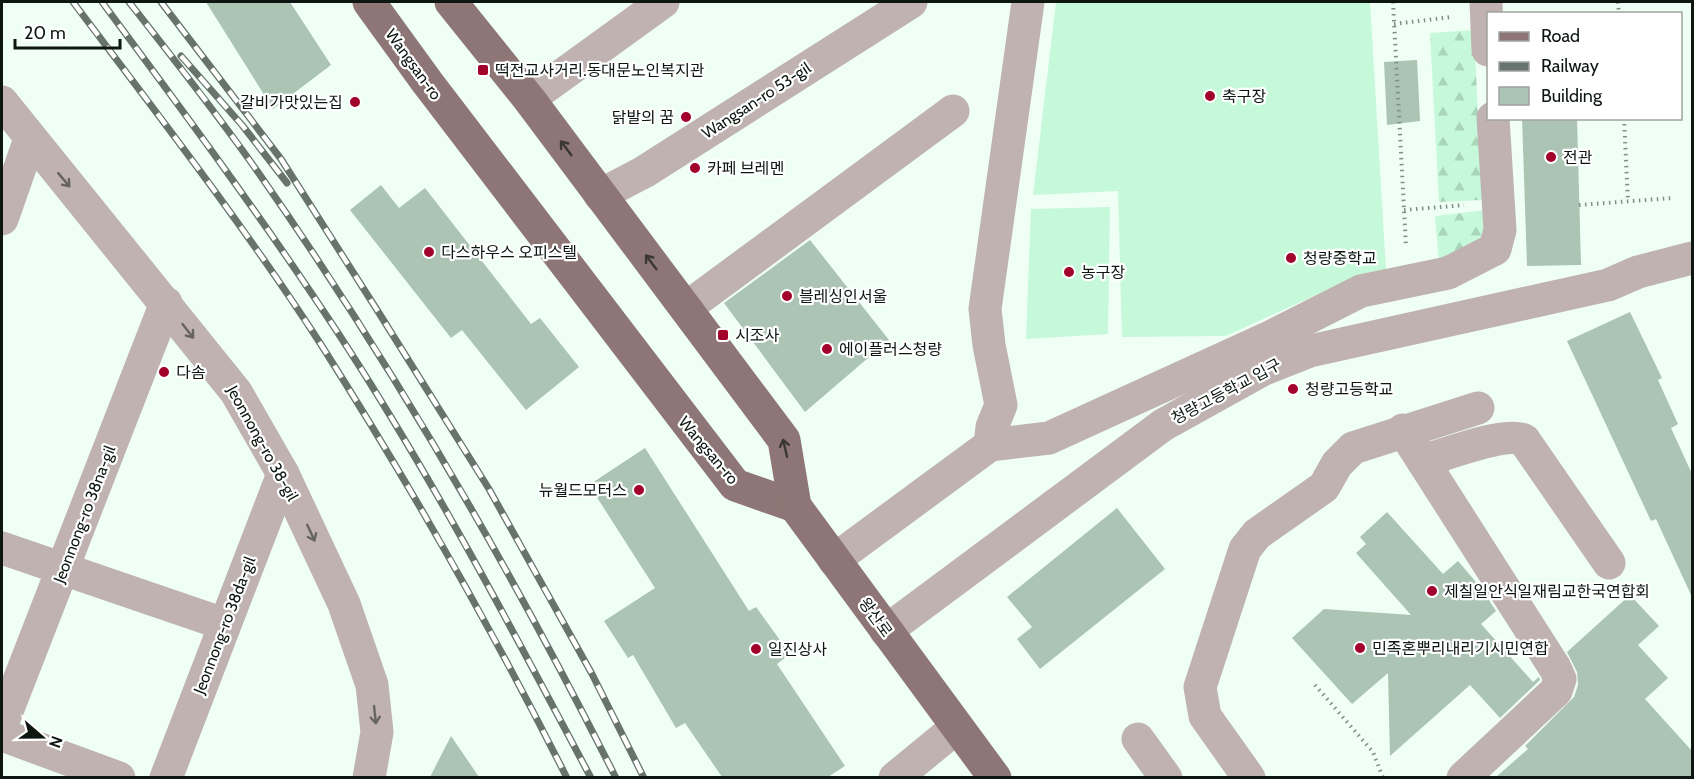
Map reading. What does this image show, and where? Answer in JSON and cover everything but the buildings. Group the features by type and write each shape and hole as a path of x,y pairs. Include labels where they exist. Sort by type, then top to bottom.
{"main road":[{"name":"Wangsan-ro","path":"369,2 427,82 735,485 795,506"},
{"path":"451,2 529,99 784,441 795,506"},
{"name":"왕산로","path":"795,506 995,777"}],"street":[{"path":"529,99 663,2"},
{"name":"Wangsan-ro 53-gil","path":"600,195 644,172 911,2"},
{"path":"990,445 992,427 1001,405 989,345 985,309 1028,2"},
{"path":"1486,4 1487,27"},
{"name":"Jeonnong-ro 38-gil","path":"2,102 236,392 283,474 344,604 372,685 377,732 369,777"},
{"path":"686,308 953,111"},
{"path":"834,560 990,445 1049,438 1270,337 1361,291 1448,273 1495,249 1500,230 1493,120"},
{"path":"2,219 30,139"},
{"name":"청량고등학교 입구","path":"886,631 1163,425 1262,369 1310,351 1608,285 1638,272 1692,258"},
{"name":"Jeonnong-ro 38na-gil","path":"2,724 166,303"},
{"path":"1249,777 1205,716 1200,697 1200,687 1241,556 1257,534 1324,486 1337,464 1353,448 1403,430 1478,408"},
{"path":"1403,430 1556,668 1560,679 1556,691 1463,777"},
{"path":"1423,461 1503,438 1518,437 1524,440 1609,563"},
{"name":"Jeonnong-ro 38da-gil","path":"166,777 283,474"},
{"path":"2,548 224,624"},
{"path":"895,777 957,727"},
{"path":"2,735 119,777"},
{"path":"1138,739 1166,777"}],"path":[{"path":"1393,2 1407,281"},
{"path":"1394,24 1469,16 1477,14 1486,4"},
{"path":"1624,120 1628,201"},
{"path":"1579,205 1672,198"},
{"path":"1315,685 1373,752 1383,777"}],"green space":[{"name":"축구장","path":"1056,2 1370,2 1386,270 1355,277 1226,336 1122,337 1118,191 1033,195"},
{"path":"1474,30 1482,200 1439,202 1430,33"},
{"name":"농구장","path":"1110,207 1108,334 1026,339 1031,209"},
{"path":"1487,210 1484,234 1480,239 1439,262 1435,216"}],"railway":[{"path":"73,2 231,213 320,343 386,449 449,557 567,778"},
{"path":"102,2 252,207 338,333 438,496 591,778"},
{"path":"129,2 244,153 357,320 448,470 535,622 616,778"},
{"path":"161,2 281,159 489,489 592,674 644,778"},
{"path":"181,56 242,125 287,183"}],"place":[{"name":"떡전교사거리.동대문노인복지관","path":"483,70"},
{"name":"축구장","path":"1210,96"},
{"name":"갈비가맛있는집","path":"355,102"},
{"name":"닭발의 꿈","path":"686,117"},
{"name":"전관","path":"1551,157"},
{"name":"카페 브레멘","path":"695,168"},
{"name":"다스하우스 오피스텔","path":"429,252"},
{"name":"청량중학교","path":"1291,258"},
{"name":"농구장","path":"1069,272"},
{"name":"블레싱인서울","path":"787,296"},
{"name":"시조사","path":"723,335"},
{"name":"에이플러스청량","path":"827,349"},
{"name":"다솜","path":"164,372"},
{"name":"청량고등학교","path":"1293,389"},
{"name":"뉴월드모터스","path":"639,490"},
{"name":"제칠일안식일재림교한국연합회","path":"1432,591"},
{"name":"민족혼뿌리내리기시민연합","path":"1360,648"},
{"name":"일진상사","path":"756,649"}]}
